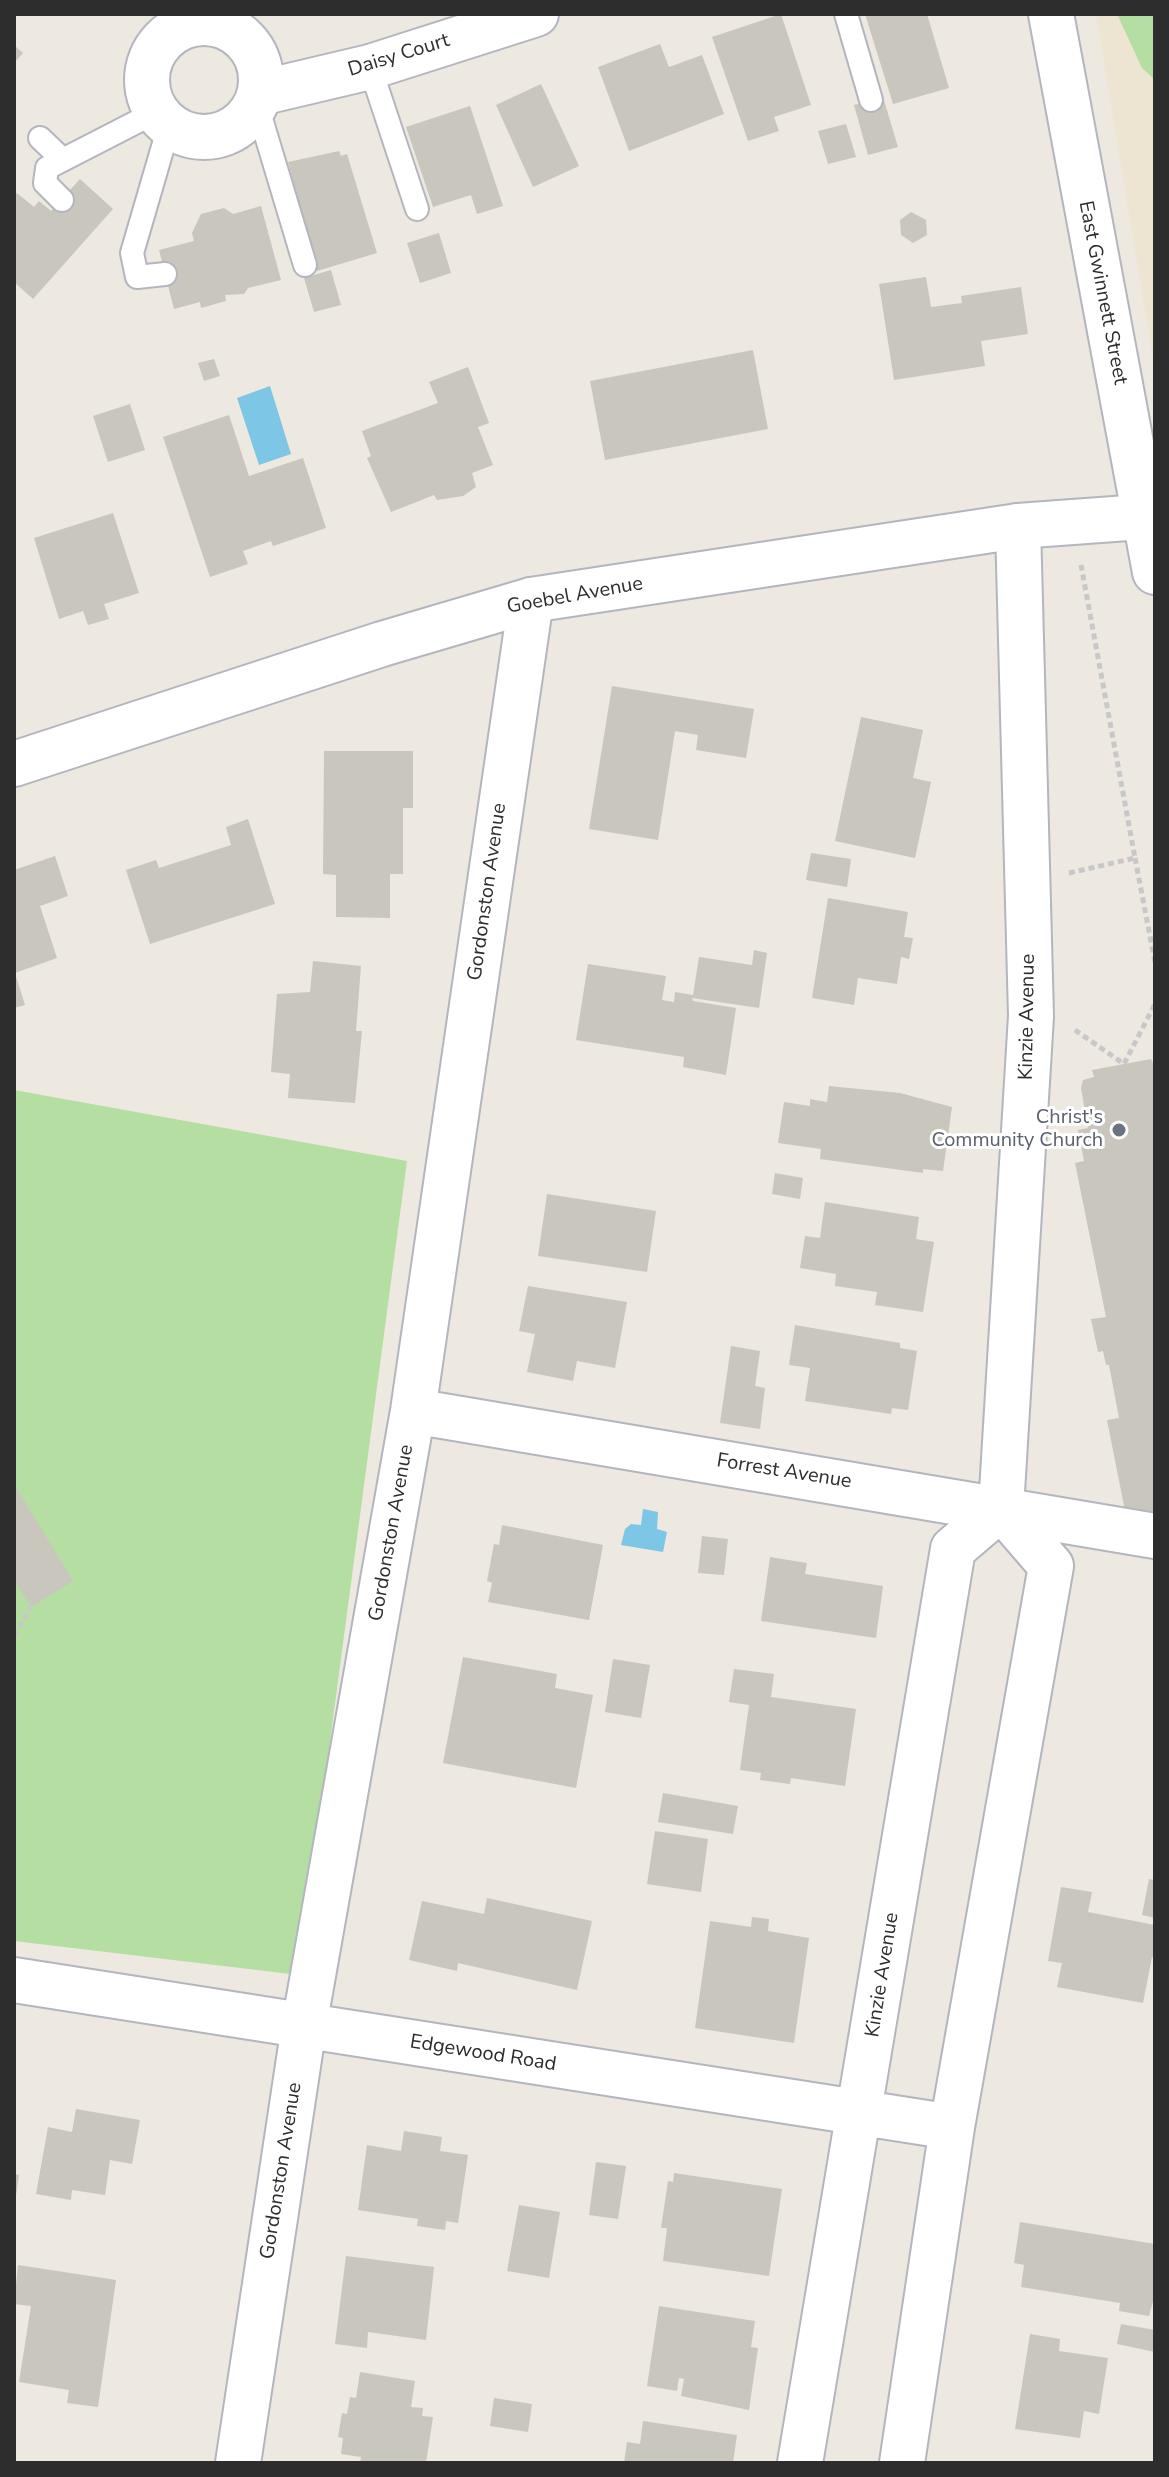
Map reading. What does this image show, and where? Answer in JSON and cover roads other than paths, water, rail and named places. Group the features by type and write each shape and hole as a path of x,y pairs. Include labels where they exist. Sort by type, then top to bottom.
{"street":[{"name":"Daisy Court","path":"258,97 370,67 536,14"},
{"name":"East Gwinnett Street","path":"1051,14 1150,516 1155,572"},
{"path":"195,24 213,24 232,30 246,41 261,74 258,97 240,125 224,134 205,138 186,134 163,119 148,94 147,75 151,57 161,41 176,29 195,24"},
{"name":"Goebel Avenue","path":"14,764 382,644 531,600 1018,526 1150,516"},
{"name":"Kinzie Avenue","path":"800,2463 953,1549 1001,1508 1031,1016 1018,526"},
{"name":"Gordonston Avenue","path":"238,2463 304,2026 413,1411 531,600"},
{"name":"Forrest Avenue","path":"413,1411 1155,1536"},
{"path":"902,2463 952,2127 1051,1566 1001,1508"},
{"name":"Edgewood Road","path":"14,1980 952,2127"}],"lane":[{"path":"846,14 871,100"},
{"path":"370,67 417,209"},
{"path":"258,97 305,265"},
{"path":"62,200 45,183 47,168 62,159 163,119"},
{"path":"163,119 132,253 137,277 165,274"},
{"path":"40,138 62,159"}],"water":[{"path":"270,386 291,454 259,465 237,398"},
{"path":"643,1509 658,1512 657,1529 667,1532 663,1552 621,1545 625,1529 631,1524 641,1525"}],"place":[{"name":"Christ's Community Church","path":"1119,1130"}]}
